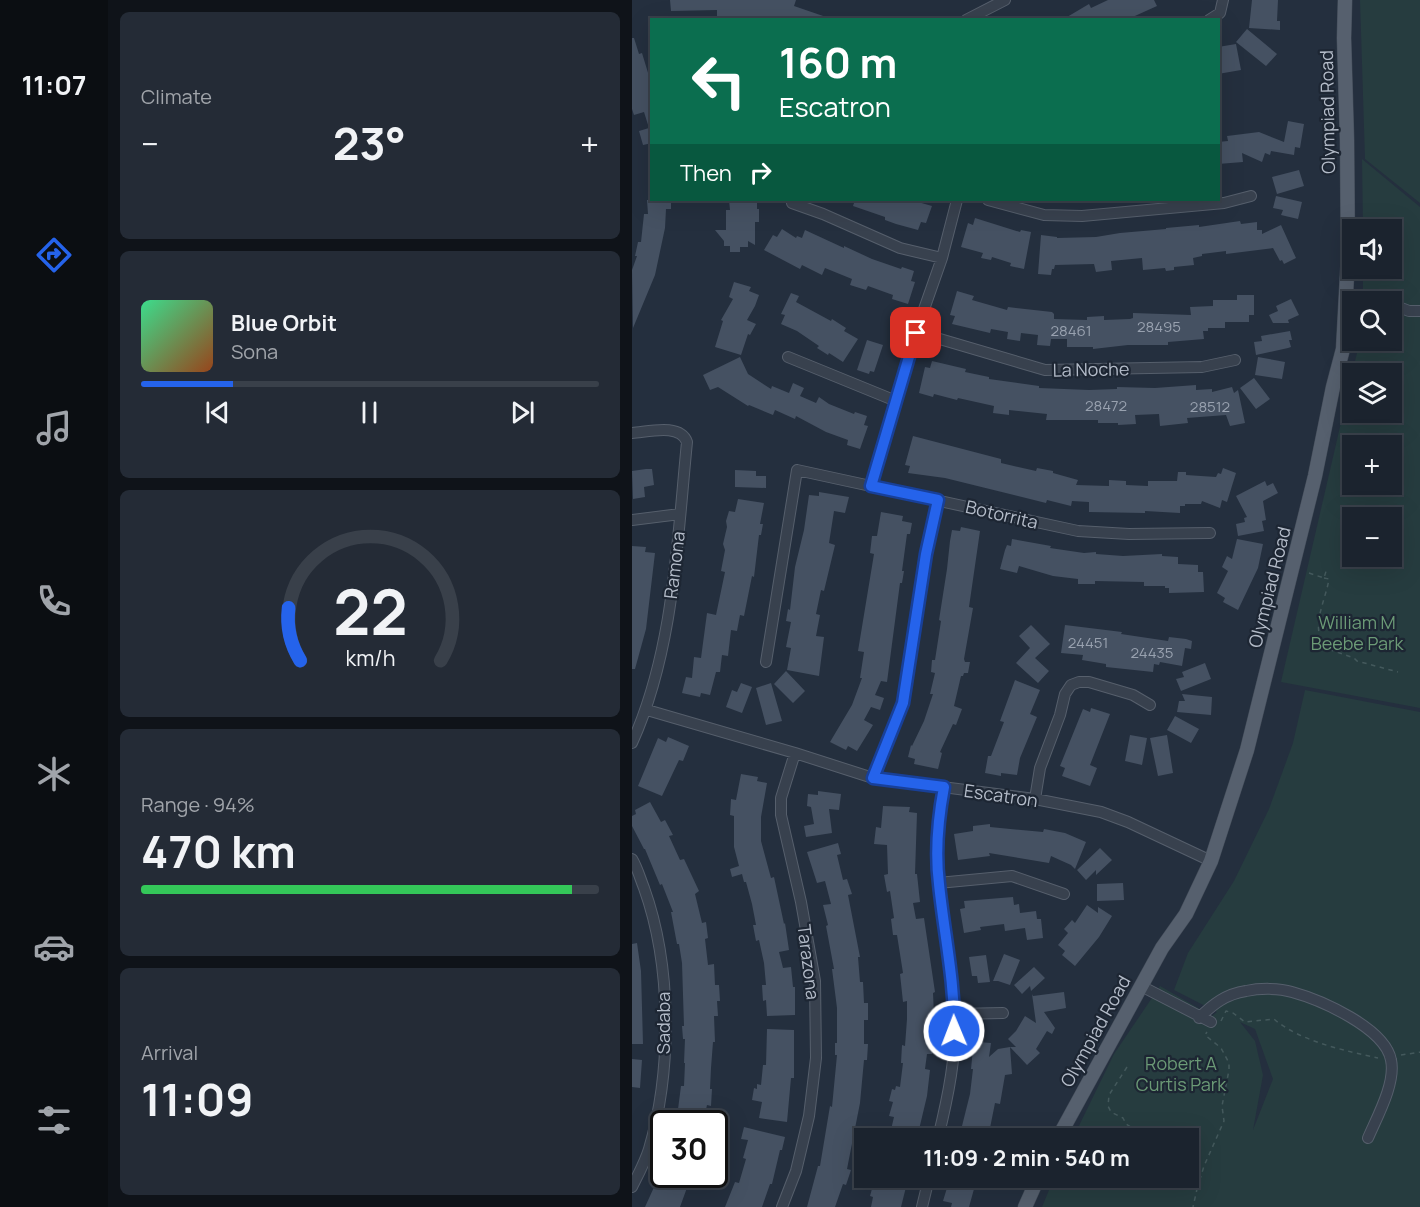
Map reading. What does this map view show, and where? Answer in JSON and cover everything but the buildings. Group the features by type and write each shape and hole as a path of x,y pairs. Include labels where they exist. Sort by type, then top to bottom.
{"main road":[{"name":"Olympiad Road","path":"1345,0 1348,257 1345,291"},
{"name":"Olympiad Road","path":"1063,1128 1162,948 1186,914 1211,861 1247,750 1315,476 1342,351"},
{"path":"1025,1207 1034,1188"}],"street":[{"path":"968,18 983,4 1005,0"},
{"path":"1212,18 1220,13 1223,0"},
{"path":"992,201 1044,215 1082,216 1224,203 1251,196"},
{"path":"871,486 916,333 942,258 957,201"},
{"path":"792,203 900,248 942,258"},
{"path":"1402,308 1421,311"},
{"name":"La Noche","path":"916,333 1045,370 1202,367 1235,360"},
{"path":"788,357 896,401"},
{"name":"Ramona","path":"632,433 673,431 686,437 688,442 668,617 647,710 632,743"},
{"name":"Botorrita","path":"766,662 797,470 1078,531 1129,534 1210,533"},
{"path":"873,778 903,703 926,554 938,500"},
{"path":"632,520 680,514"},
{"path":"1036,799 1040,768 1060,715 1065,694 1071,685 1089,682 1133,694 1150,705"},
{"name":"Escatron","path":"647,710 873,778 1036,799 1110,815 1211,861"},
{"name":"Tarazona","path":"782,1207 796,1171 809,1116 816,1058 815,981 801,902 781,815 781,798 795,753"},
{"path":"940,1128 951,1079 955,1014 952,976 938,883 937,846 944,787"},
{"name":"Sadaba","path":"632,859 653,916 662,975 665,1031 658,1107 649,1151 632,1187"},
{"path":"938,883 1012,876 1064,894"},
{"path":"1141,986 1213,1026"},
{"path":"1199,1018 1212,1005 1228,996 1246,991 1290,991 1336,1009 1360,1023 1389,1051 1393,1073 1368,1138"},
{"path":"955,1014 1003,1013"},
{"path":"922,1207 927,1188"}],"path":[{"path":"1324,578 1326,568"},
{"path":"1308,573 1329,579 1319,616 1318,633 1325,648 1355,658 1357,661 1398,672"},
{"path":"1193,1207 1204,1166 1224,1121 1222,1106 1229,1070 1229,1063 1221,1048 1205,1035 1226,1011 1233,1012 1244,1022 1274,1019 1282,1026 1328,1046 1378,1058 1421,1052"},
{"path":"1127,1068 1109,1095 1108,1106 1111,1112 1123,1118 1126,1124 1132,1128"},
{"path":"1199,1164 1204,1166"}],"green space":[{"path":"1360,0 1420,0 1420,203 1365,159"},
{"name":"William M Beebe Park","path":"1362,159 1420,207 1420,708 1281,682 1342,418 1342,423 1402,423 1402,363 1354,363 1358,351 1402,351 1402,291 1363,291 1363,279 1402,279 1402,219 1363,219"},
{"name":"Robert A Curtis Park","path":"1305,690 1420,712 1420,1207 1042,1207 1050,1188 1199,1188 1199,1128 1078,1128 1114,1054 1160,986 1212,1016 1217,1012 1174,990 1188,953 1234,881 1269,809 1293,743","holes":["1240,1022 1255,1029 1273,1079 1253,1130 1263,1075 1255,1041"]}],"route":[{"path":"916,333 871,486 938,500 926,554 903,703 873,778 944,787 937,846 938,883 952,976 954,1031"}]}
